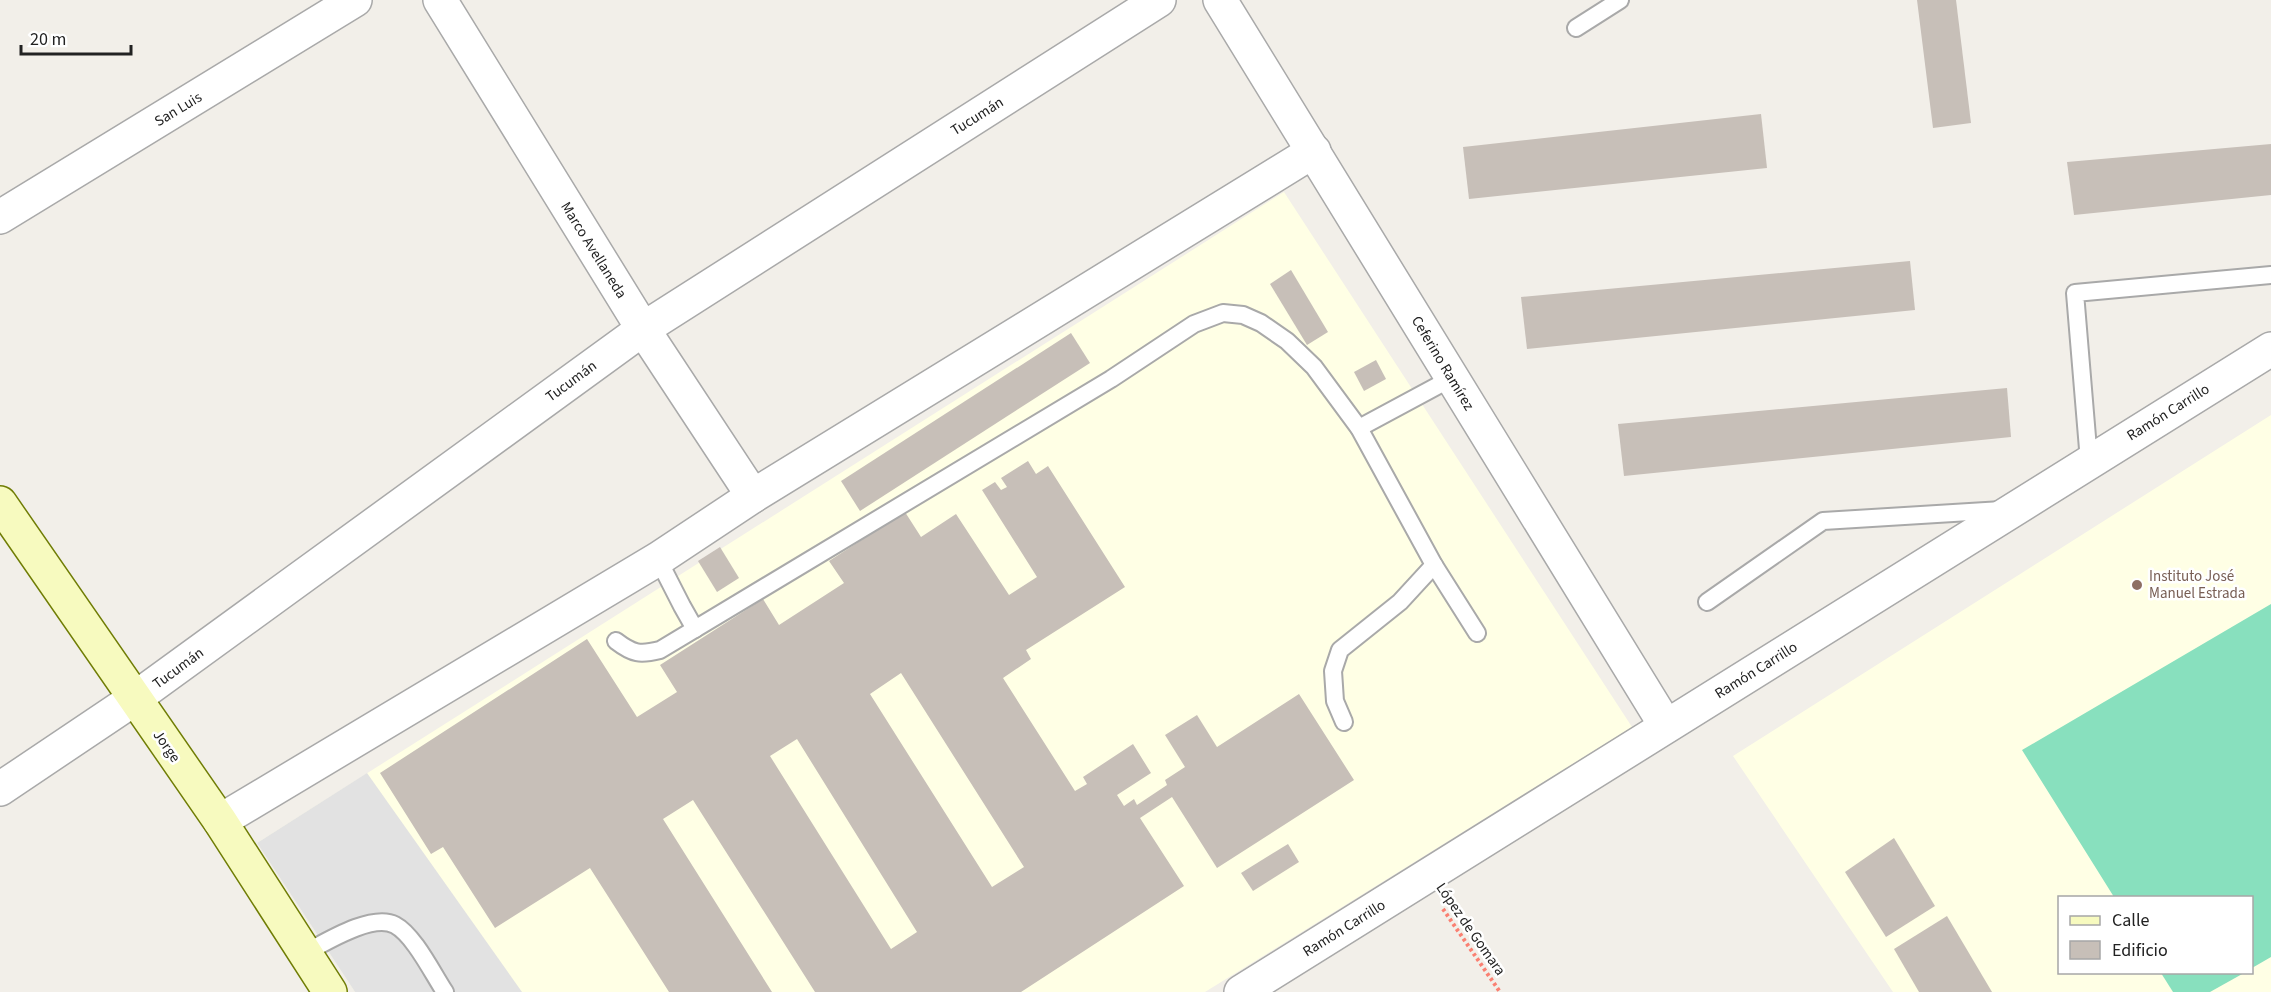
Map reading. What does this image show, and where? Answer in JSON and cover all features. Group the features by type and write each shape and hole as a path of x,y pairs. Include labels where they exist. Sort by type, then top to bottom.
{"street":[{"name":"San Luis","path":"0,217 355,0"},
{"name":"Marco Avellaneda","path":"440,0 643,329 753,496"},
{"name":"Tucumán","path":"0,789 135,699 643,329 1159,0"},
{"name":"Ceferino Ramírez","path":"1220,0 1666,726"},
{"path":"220,821 658,559 753,496 1314,151"},
{"name":"Ramón Carrillo","path":"1241,992 2271,349"},
{"name":"Jorge","path":"0,503 220,821 330,992"}],"lane":[{"path":"1576,28 1620,0"},
{"path":"2089,461 2075,293 2271,275"},
{"path":"616,641 629,651 644,654 660,650 1111,379 1194,324 1223,312 1244,315 1261,323 1287,341 1314,367 1359,428 1434,565 1477,633"},
{"path":"1359,428 1452,378"},
{"path":"1707,602 1823,521 2015,509"},
{"path":"658,559 695,629"},
{"path":"1344,723 1335,701 1333,671 1340,650 1400,602 1434,565"},
{"path":"305,953 360,926 386,922 397,926 411,940 445,992"}],"path":[{"name":"López de Gomara","path":"1422,880 1500,992"}],"shaded area":[{"path":"1284,192 1632,727 1205,992 355,992 257,843"},
{"name":"Instituto José Manuel Estrada","path":"2271,415 2271,992 1893,992 1733,756"},
{"path":"367,773 522,992 355,992 257,843"}],"green space":[{"path":"2271,604 2271,957 2253,967 2253,896 2113,896 2022,750"},
{"path":"2162,974 2242,974 2210,992 2173,992"}],"building":[{"path":"1917,0 1956,0 1971,123 1933,128"},
{"path":"1761,114 1767,168 1469,199 1463,147"},
{"path":"2271,144 2271,195 2074,215 2067,162"},
{"path":"1910,261 1915,310 1527,349 1521,297"},
{"path":"1291,270 1328,332 1307,345 1270,284"},
{"path":"1071,333 1090,363 860,511 841,481"},
{"path":"1376,360 1386,379 1364,391 1354,372"},
{"path":"2007,388 2011,437 1624,476 1618,424"},
{"path":"1028,461 1036,474 1048,466 1125,587 1026,650 1031,659 1003,678 1075,791 1087,784 1083,777 1133,744 1151,773 1117,795 1124,806 1134,799 1137,805 1167,785 1165,780 1185,767 1165,735 1197,715 1217,747 1299,694 1354,780 1217,868 1172,797 1140,818 1184,886 1021,992 815,992 693,800 663,819 772,992 669,992 590,868 495,928 443,847 431,854 380,773 587,639 637,717 677,692 660,665 763,599 779,625 844,583 829,561 905,512 921,537 956,514 1009,595 1037,577 982,490 995,482 1001,490 1007,487 1001,478","holes":["901,673 1024,867 992,887 870,694","797,739 917,932 891,949 770,756"]},
{"path":"720,547 739,578 717,592 698,561"},
{"path":"1894,838 1935,906 1886,937 1845,872"},
{"path":"1288,844 1299,862 1253,891 1241,873"},
{"path":"1947,916 1992,992 1919,992 1894,949"}],"place":[{"name":"Instituto José Manuel Estrada","path":"2137,585"}]}
